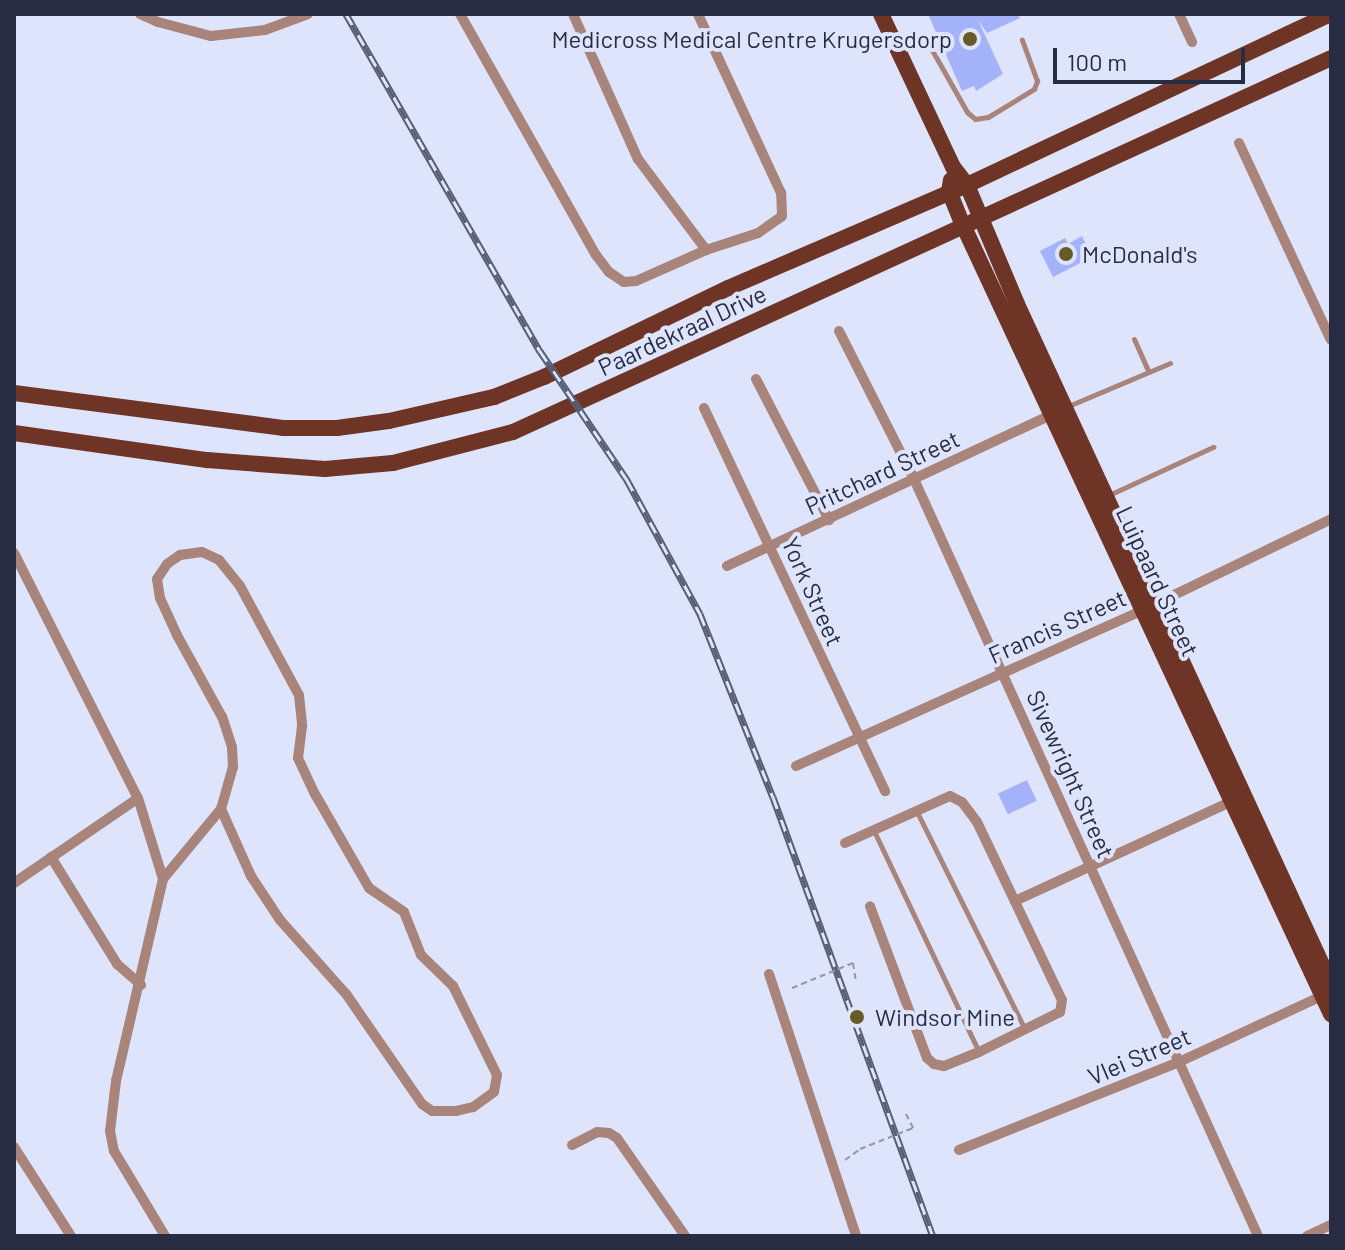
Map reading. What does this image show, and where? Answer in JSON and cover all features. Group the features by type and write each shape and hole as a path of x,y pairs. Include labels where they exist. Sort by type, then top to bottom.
{"main road":[{"name":"Luipaard Street","path":"881,14 953,167 967,185 982,218 1010,307"},
{"name":"Paardekraal Drive","path":"14,393 283,428 337,428 404,418 494,397 544,377 728,288 967,185 1330,14"},
{"name":"Paardekraal Drive","path":"14,433 207,460 325,469 393,463 513,432 618,387 963,225 1331,58"},
{"path":"949,191 953,167"},
{"name":"Luipaard Street","path":"949,191 963,225 1010,307 1150,606 1328,990 1331,1014"},
{"name":"Luipaard Street","path":"1059,411 1106,496 1150,606"}],"street":[{"path":"140,14 211,36 265,30 308,14"},
{"path":"460,14 609,272 624,282 636,281 706,250 774,225 783,207 781,193 698,14"},
{"path":"573,14 638,159 706,250"},
{"path":"1179,14 1192,42"},
{"path":"1239,143 1331,340"},
{"name":"Sivewright Street","path":"839,331 914,479 1258,1236"},
{"path":"756,379 829,520"},
{"name":"York Street","path":"704,408 885,791"},
{"name":"Pritchard Street","path":"727,566 1059,411"},
{"name":"Francis Street","path":"796,766 1150,606 1331,519"},
{"path":"165,1236 131,1183 111,1141 116,1081 141,985 163,879 221,809 233,767 232,747 222,717 160,598 157,579 167,564 180,555 202,552 219,560 240,586 299,695 302,726 298,758 369,888 404,912 421,955 453,986 497,1075 497,1087 488,1099 456,1111 432,1111 422,1104 346,994 280,920 251,876 221,809"},
{"path":"14,553 138,798 163,879"},
{"path":"845,843 950,796 962,802 977,822 1062,1000 1060,1012 1026,1031 944,1066 927,1058 870,906"},
{"path":"14,883 138,798"},
{"path":"1015,901 1239,798"},
{"path":"51,857 117,964 141,985"},
{"path":"769,974 856,1236"},
{"name":"Vlei Street","path":"959,1150 1179,1062 1328,990"},
{"path":"572,1145 597,1132 609,1133 617,1138 685,1236"},
{"path":"14,1147 71,1236"},
{"path":"1307,1236 1331,1225"}],"lane":[{"path":"899,51 920,42 928,43 967,112 975,119 988,117 1034,89 1037,81 1022,40"},
{"path":"1134,339 1149,372"},
{"path":"1059,411 1170,363"},
{"path":"1106,496 1213,447"},
{"path":"917,811 1026,1031"},
{"path":"874,830 979,1052"}],"path":[{"path":"792,988 853,963 856,981"},
{"path":"851,1154 913,1128 906,1114"}],"building":[{"path":"928,14 1018,14 1020,18 987,33 978,20 1003,74 976,91 974,86 962,91"},
{"name":"McDonald's","path":"1082,236 1092,257 1053,277 1040,251 1065,238 1068,244"},
{"path":"1027,780 1037,801 1008,814 998,794"}],"railway":[{"path":"346,14 540,351 627,480 700,614 773,797 933,1236"}],"place":[{"name":"Medicross Medical Centre Krugersdorp","path":"970,39"},
{"name":"McDonald's","path":"1066,254"},
{"name":"Windsor Mine","path":"857,1017"}]}
